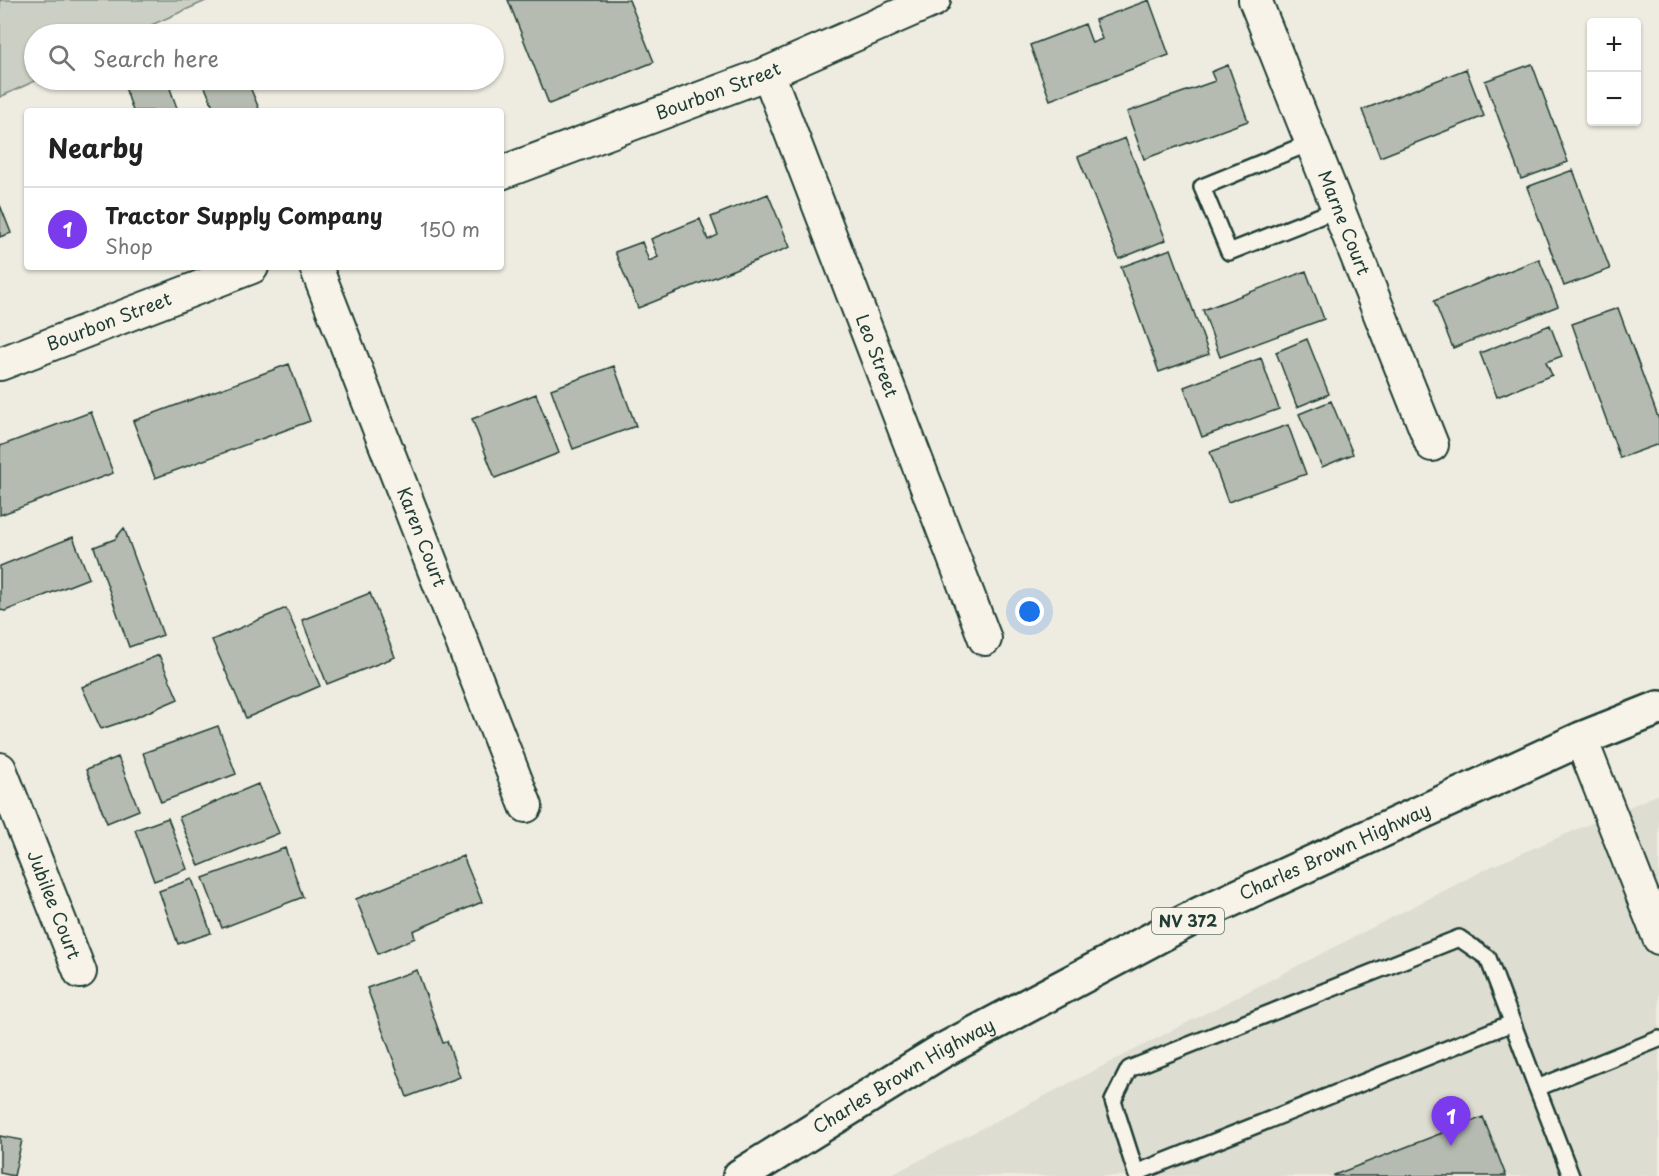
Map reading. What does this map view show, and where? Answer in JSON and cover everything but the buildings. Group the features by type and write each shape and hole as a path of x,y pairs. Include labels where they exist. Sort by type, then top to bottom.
{"main road":[{"name":"Charles Brown Highway","path":"740,1176 940,1052 1200,914 1581,739 1659,708"}],"street":[{"name":"Bourbon Street","path":"504,172 768,73 934,0"},
{"name":"Marne Court","path":"1255,0 1432,445"},
{"name":"Leo Street","path":"768,73 985,639"},
{"name":"Bourbon Street","path":"0,364 244,270"},
{"name":"Karen Court","path":"317,270 526,806"},
{"path":"1581,739 1652,898 1659,938"},
{"name":"Jubilee Court","path":"0,769 80,972"}],"lane":[{"path":"1312,142 1202,187 1229,252 1338,209"},
{"path":"1512,1023 1137,1174 1113,1101 1129,1069 1459,938 1488,958 1571,1176"},
{"path":"1537,1088 1659,1039"}],"shaded area":[{"path":"0,0 208,0 154,24 24,24 24,86 0,97"},
{"path":"1659,794 1659,1176 889,1176 1490,867"}],"place":[{"name":"Tractor Supply Company","path":"1451,1146"}]}
